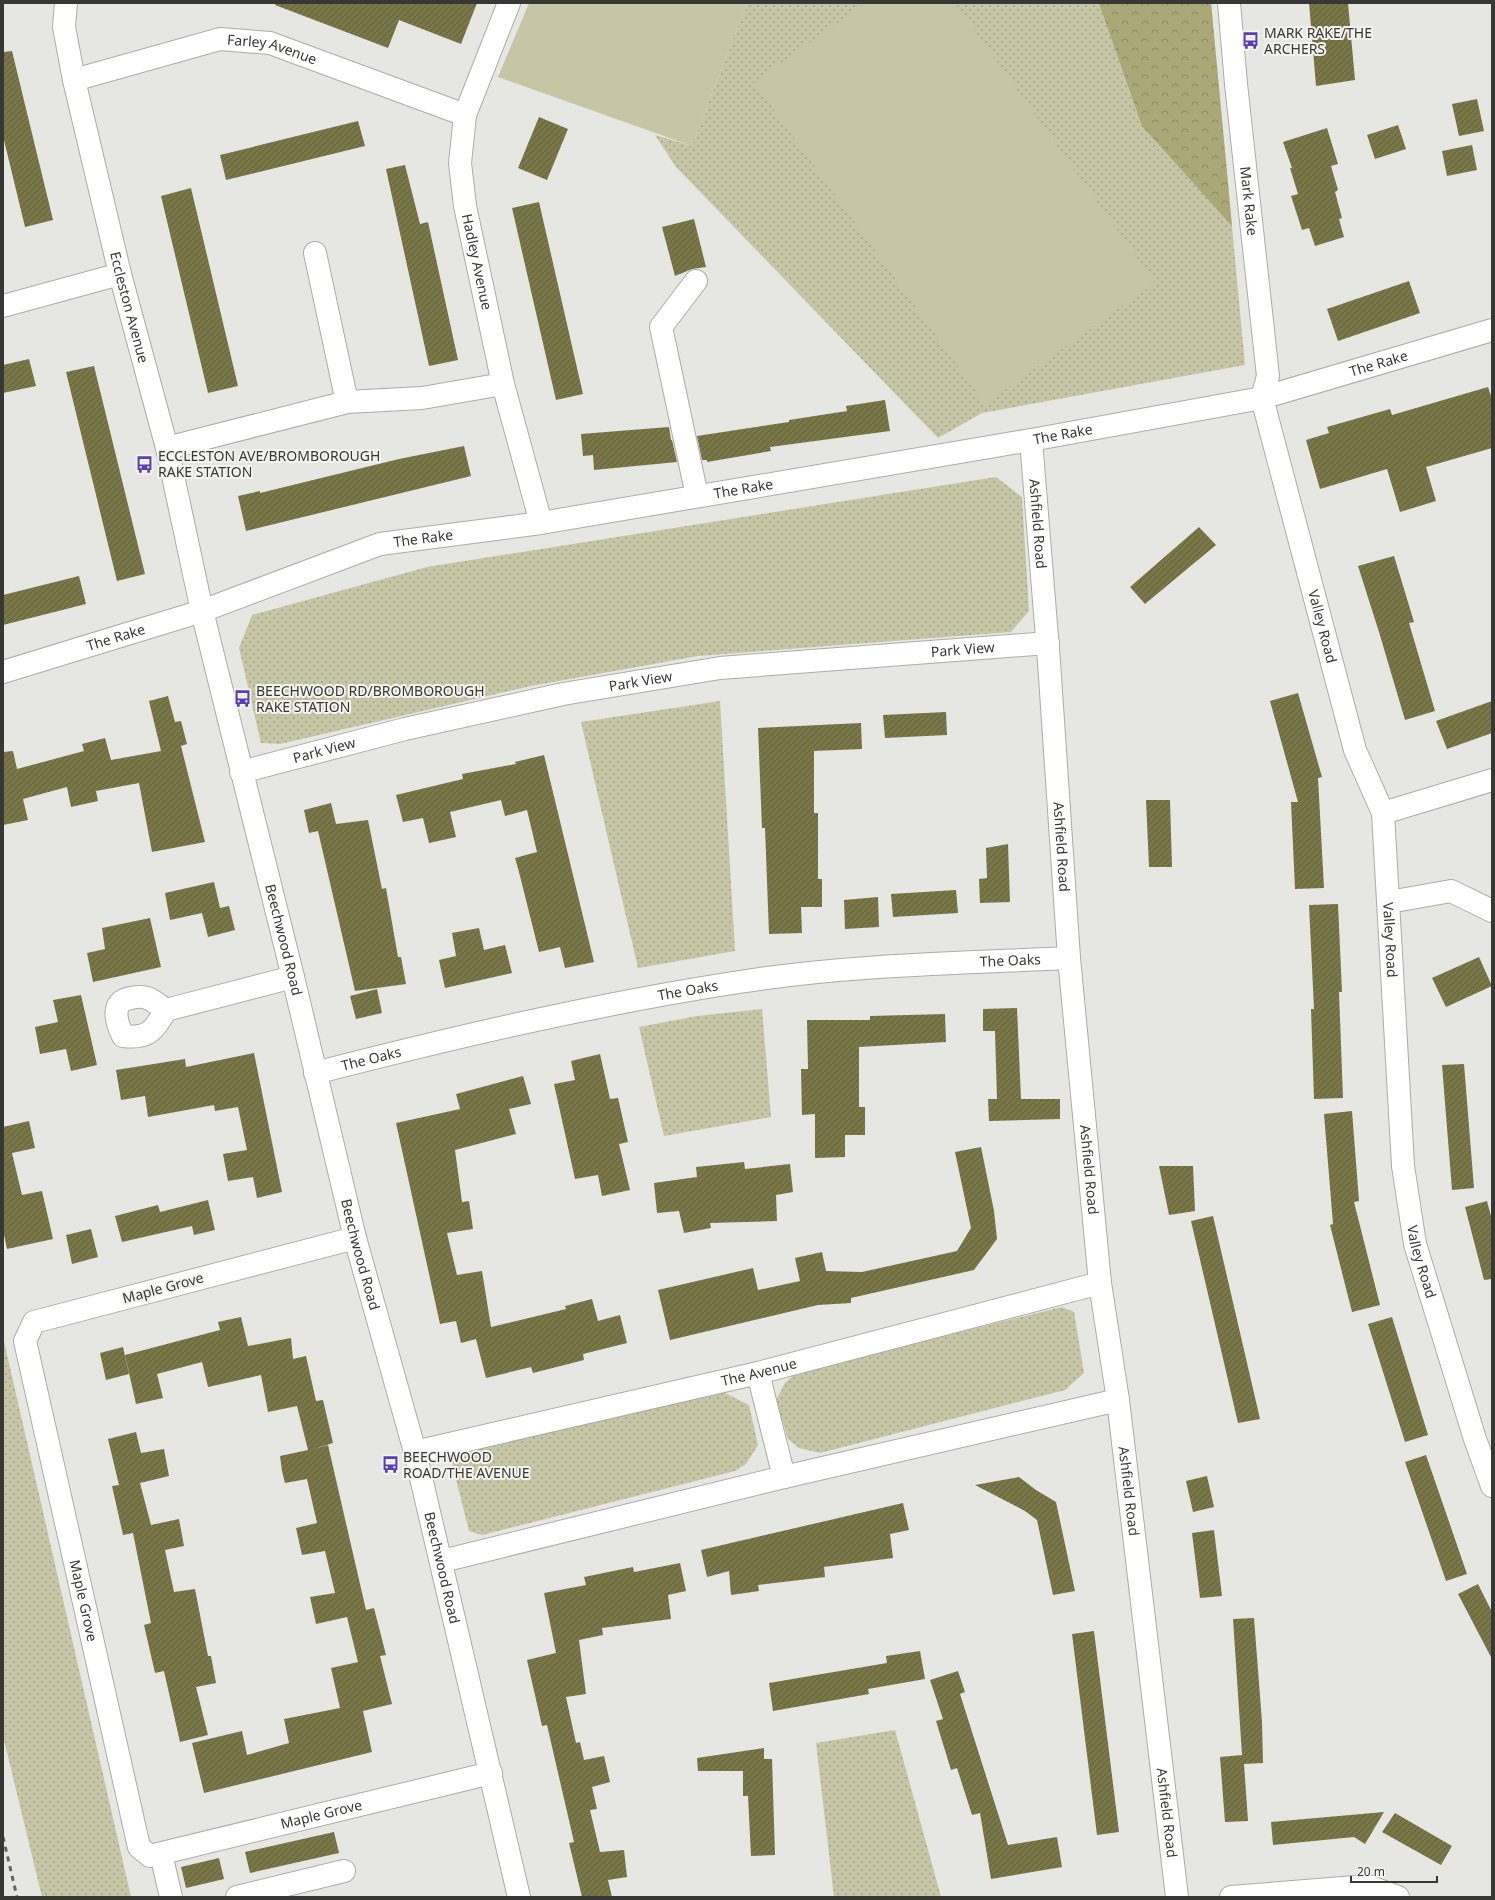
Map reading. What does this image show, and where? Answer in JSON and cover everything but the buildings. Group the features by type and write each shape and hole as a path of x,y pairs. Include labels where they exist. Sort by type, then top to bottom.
{"street":[{"name":"Eccleston Avenue","path":"66,3 64,27 74,80 120,274 167,448 202,611"},
{"name":"Hadley Avenue","path":"509,3 465,115 460,163 465,206 503,384 541,523"},
{"name":"Mark Rake","path":"1229,3 1236,84 1268,376 1262,398"},
{"name":"Farley Avenue","path":"74,80 220,38 270,43 465,115"},
{"path":"315,253 347,402"},
{"path":"3,306 120,274"},
{"path":"696,281 661,327 697,496"},
{"name":"The Rake","path":"3,672 202,611 380,544 541,523 1031,440 1262,398 1492,330"},
{"path":"167,448 347,402 422,398 503,384"},
{"name":"Valley Road","path":"1262,398 1355,750 1383,813 1403,1166 1415,1244 1473,1431 1492,1486"},
{"name":"Ashfield Road","path":"1031,440 1048,643 1069,958 1100,1283 1118,1400 1177,1897"},
{"name":"Beechwood Road","path":"202,611 293,977 355,1238 415,1452 442,1561 519,1897"},
{"name":"Park View","path":"241,772 405,729 563,694 704,671 1048,643"},
{"path":"1383,813 1492,780"},
{"path":"1389,902 1451,891 1492,911"},
{"name":"The Oaks","path":"315,1073 527,1020 741,981 827,972 950,963 1069,958"},
{"path":"166,1010 293,977"},
{"name":"Maple Grove","path":"355,1238 34,1322 25,1341 139,1847 150,1856 161,1854 491,1773"},
{"name":"The Avenue","path":"415,1452 758,1373 1100,1283"},
{"path":"758,1373 784,1477"},
{"path":"442,1561 784,1477 1118,1400"},
{"path":"161,1854 171,1897"},
{"path":"237,1897 344,1871"},
{"path":"1231,1897 1368,1886 1398,1897"}],"green space":[{"path":"529,3 747,3 692,146 498,77"},
{"path":"747,3 1211,3 1245,365 982,413 938,438 676,167 655,135 692,146"},
{"path":"866,3 955,3 1155,283 985,404 754,82"},
{"path":"1099,3 1211,3 1232,226 1142,126"},
{"path":"996,477 1022,497 1029,611 1011,632 698,656 531,686 280,744 261,743 239,648 252,615 427,567"},
{"path":"720,701 735,951 638,968 581,722"},
{"path":"762,1009 771,1117 664,1136 639,1027 697,1016"},
{"path":"1062,1307 1074,1312 1084,1373 1065,1390 820,1453 799,1448 788,1439 776,1400 785,1383 797,1372"},
{"path":"3,1337 131,1897 42,1897 3,1736"},
{"path":"721,1391 749,1405 758,1445 746,1464 735,1471 482,1535 469,1531 451,1459 460,1451"},
{"path":"895,1730 941,1897 834,1897 816,1743"}],"railway":[{"path":"3,1837 17,1897"}],"place":[{"name":"MARK RAKE/THE ARCHERS","path":"1251,41"},
{"name":"ECCLESTON AVE/BROMBOROUGH RAKE STATION","path":"145,464"},
{"name":"BEECHWOOD RD/BROMBOROUGH RAKE STATION","path":"243,699"},
{"name":"BEECHWOOD ROAD/THE AVENUE","path":"390,1465"}]}
